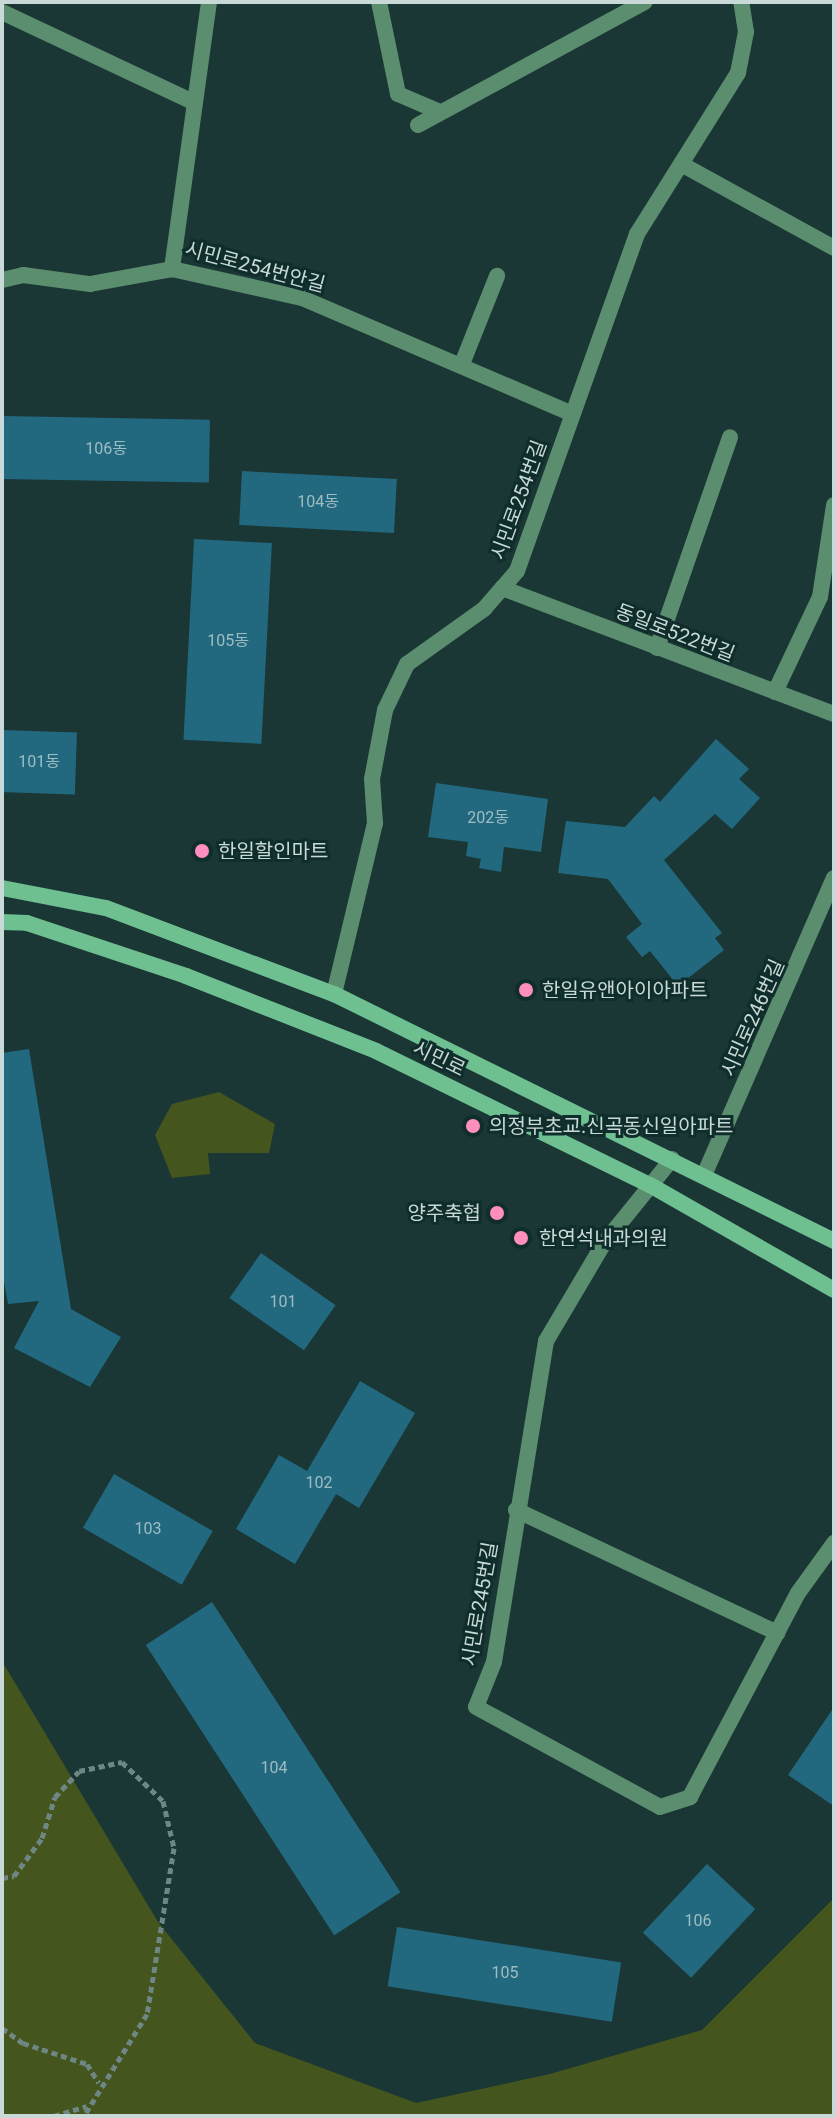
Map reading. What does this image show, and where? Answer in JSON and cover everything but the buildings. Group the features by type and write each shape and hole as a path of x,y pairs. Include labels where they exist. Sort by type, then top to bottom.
{"street":[{"name":"시민로254번안길","path":"209,2 172,269 302,298 462,364 572,414"},
{"path":"379,2 398,94 440,112"},
{"path":"418,125 645,2"},
{"name":"시민로254번길","path":"334,994 375,823 372,779 385,710 407,664 502,588 517,571 637,234 738,73 746,32 741,2"},
{"path":"2,12 195,103"},
{"path":"683,165 834,248"},
{"path":"2,280 23,275 90,284 172,269"},
{"path":"462,364 497,276"},
{"path":"657,648 730,437"},
{"path":"775,692 820,597 834,505"},
{"name":"동일로522번길","path":"502,588 834,714"},
{"name":"시민로246번길","path":"705,1173 834,878"},
{"name":"시민로","path":"2,888 106,908 334,994 705,1173 834,1241"},
{"name":"시민로","path":"2,922 27,923 186,976 376,1051 650,1185 834,1290"},
{"name":"시민로245번길","path":"672,1159 604,1243 546,1341 516,1510 494,1662 476,1707 660,1807 690,1797 777,1633 834,1543"},
{"path":"516,1510 777,1633"}],"path":[{"path":"2,1878 14,1876 42,1838 55,1797 79,1771 122,1762 163,1801 174,1848 147,2014 138,2039 99,2083 84,2116"},
{"path":"2,2028 23,2043 87,2064 99,2083"},
{"path":"54,2116 86,2106"}],"green space":[{"path":"219,1092 275,1124 269,1153 208,1153 210,1174 172,1178 155,1135 172,1104"},
{"path":"2,1661 158,1922 255,2043 416,2103 550,2074 702,2030 834,1898 834,2116 2,2116"}],"place":[{"name":"한일할인마트","path":"202,851"},
{"name":"한일유앤아이아파트","path":"526,990"},
{"name":"의정부초교.신곡동신일아파트","path":"473,1126"},
{"name":"양주축협","path":"497,1213"},
{"name":"한연석내과의원","path":"521,1238"}]}
